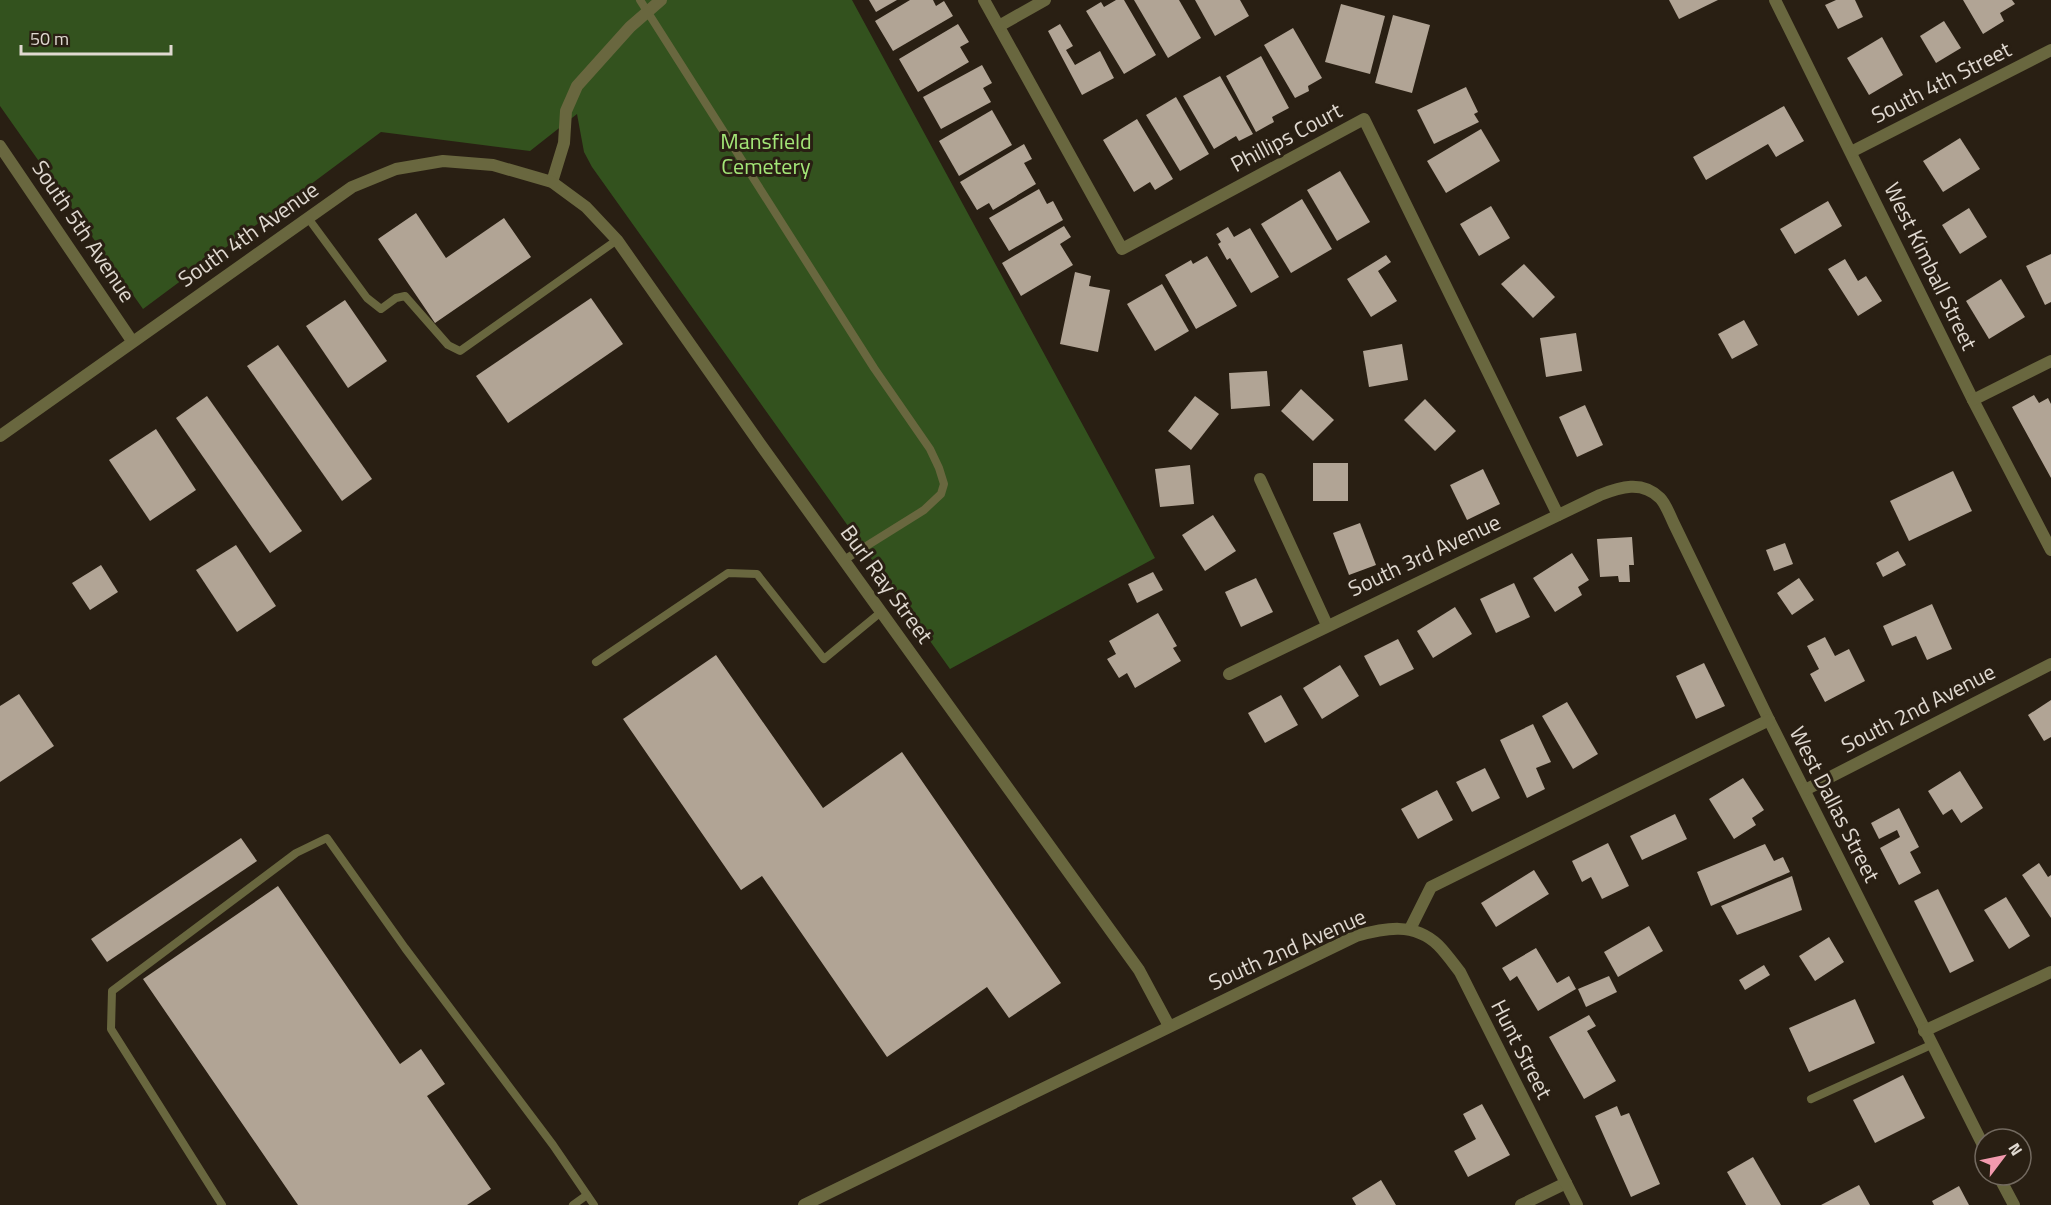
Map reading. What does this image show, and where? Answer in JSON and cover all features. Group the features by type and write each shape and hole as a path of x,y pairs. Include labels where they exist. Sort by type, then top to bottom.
{"street":[{"path":"552,182 564,143 566,111 577,86 630,27 661,0"},
{"name":"Phillips Court","path":"984,0 1122,249 1364,119 1558,515"},
{"path":"999,26 1045,0"},
{"name":"West Kimball Street","path":"1775,0 1973,400 2051,550"},
{"name":"South 4th Street","path":"1851,152 2051,50"},
{"name":"South 5th Avenue","path":"0,146 132,340"},
{"name":"South 4th Avenue","path":"0,436 132,340 352,187 396,169 442,161 493,165 552,182"},
{"name":"Burl Ray Street","path":"552,182 586,207 616,240 1139,970 1169,1026"},
{"path":"1973,400 2051,361"},
{"path":"1260,479 1327,625"},
{"name":"South 3rd Avenue","path":"1230,674 1558,515 1619,488 1641,486"},
{"name":"West Dallas Street","path":"1641,486 1660,498 1674,524 1769,720 1974,1127"},
{"name":"South 2nd Avenue","path":"1805,790 2051,664"},
{"path":"1410,929 1431,887 1769,720"},
{"name":"South 2nd Avenue","path":"804,1205 1356,936 1384,929 1410,929"},
{"name":"Hunt Street","path":"1410,929 1437,944 1460,972 1577,1205"},
{"path":"1924,1031 2051,972"},
{"path":"1521,1205 1566,1183"},
{"path":"2004,1187 2014,1205"}],"lane":[{"path":"640,0 874,368 930,449 939,468 944,484 940,494 924,510 844,560"},
{"path":"308,218 367,298 381,309 396,298 405,296 448,345 460,351 616,240"},
{"path":"596,662 728,573 758,574 824,659 881,612"},
{"path":"222,1205 111,1029 112,991 296,853 327,838 405,948 553,1145 594,1205"},
{"path":"1811,1099 1931,1045"},
{"path":"573,1205 586,1195"}],"green space":[{"name":"Mansfield Cemetery","path":"0,0 852,0 1155,558 950,669 592,167 584,152 577,114 530,151 381,132 143,309 0,106"}],"building":[{"path":"869,0 897,0 876,12"},
{"path":"910,0 933,0 936,6 944,1 953,16 893,51 875,21"},
{"path":"1116,0 1124,0 1156,55 1124,74 1086,11 1101,2 1104,7"},
{"path":"1134,0 1179,0 1201,38 1168,58"},
{"path":"1195,0 1240,0 1249,16 1215,36"},
{"path":"1669,0 1718,0 1679,19"},
{"path":"1836,0 1855,0 1863,17 1838,29 1825,5"},
{"path":"1963,0 2012,0 2015,4 2000,13 2004,21 1983,34"},
{"path":"1341,4 1385,16 1370,74 1325,62"},
{"path":"1393,15 1430,25 1412,93 1375,83"},
{"path":"1944,21 1961,48 1936,63 1920,36"},
{"path":"958,24 969,42 960,47 969,62 918,92 899,59"},
{"path":"1060,24 1073,46 1066,50 1075,65 1100,51 1114,78 1082,95 1048,31"},
{"path":"1293,28 1322,78 1308,86 1309,91 1295,98 1264,45"},
{"path":"1882,37 1903,75 1869,95 1847,58"},
{"path":"1261,56 1289,108 1272,117 1274,122 1256,132 1226,76"},
{"path":"982,65 992,83 983,88 991,102 941,129 923,97"},
{"path":"1220,76 1253,134 1239,141 1236,136 1214,149 1183,96"},
{"path":"1466,87 1478,112 1474,114 1479,122 1434,144 1417,110"},
{"path":"1176,97 1209,154 1180,171 1146,115"},
{"path":"1784,106 1804,141 1776,157 1768,144 1706,180 1693,157"},
{"path":"992,110 1012,145 959,176 939,141"},
{"path":"1137,119 1173,179 1155,190 1150,182 1134,192 1103,140"},
{"path":"1481,129 1500,161 1446,193 1427,161"},
{"path":"1960,138 1980,169 1943,192 1923,161"},
{"path":"1024,144 1032,159 1024,163 1036,184 993,210 989,203 977,210 960,182"},
{"path":"1340,171 1370,222 1337,241 1307,190"},
{"path":"1039,189 1047,204 1053,201 1063,220 1009,251 989,218"},
{"path":"1302,199 1332,249 1291,273 1261,224"},
{"path":"1828,201 1842,226 1795,254 1780,229"},
{"path":"1491,206 1510,238 1479,256 1460,224"},
{"path":"1969,208 1987,237 1960,254 1942,225"},
{"path":"416,213 446,258 504,218 531,257 435,323 378,239"},
{"path":"1064,226 1071,237 1060,244 1073,265 1021,296 1002,263"},
{"path":"1228,227 1234,237 1250,228 1279,277 1251,293 1230,258 1227,260 1218,244 1221,242 1216,234"},
{"path":"2051,254 2051,302 2045,305 2026,266"},
{"path":"1386,255 1391,262 1378,271 1397,301 1371,317 1347,279"},
{"path":"1207,256 1237,306 1196,329 1165,275 1191,260 1193,264"},
{"path":"1845,259 1858,281 1866,276 1882,301 1858,316 1828,269"},
{"path":"1524,264 1555,297 1533,318 1501,284"},
{"path":"1075,272 1091,276 1089,286 1110,290 1098,352 1060,344"},
{"path":"2001,279 2025,317 1989,339 1966,301"},
{"path":"1162,284 1189,331 1155,351 1127,304"},
{"path":"591,298 623,344 508,423 476,376"},
{"path":"345,300 387,361 348,388 306,326"},
{"path":"1744,320 1758,345 1732,359 1718,334"},
{"path":"1576,333 1582,371 1546,377 1540,338"},
{"path":"1402,344 1408,380 1369,387 1363,351"},
{"path":"278,345 372,479 342,501 247,366"},
{"path":"1267,371 1270,406 1231,409 1229,373"},
{"path":"1301,389 1334,420 1313,441 1281,411"},
{"path":"2034,395 2039,403 2048,398 2051,404 2051,478 2012,407"},
{"path":"207,396 302,531 270,553 176,418"},
{"path":"1195,396 1219,414 1191,450 1168,431"},
{"path":"1425,399 1456,431 1435,451 1404,420"},
{"path":"1585,405 1603,445 1577,457 1559,417"},
{"path":"156,429 196,490 150,521 109,460"},
{"path":"1313,463 1348,463 1348,501 1313,501"},
{"path":"1190,465 1194,504 1160,507 1155,469"},
{"path":"1483,469 1500,504 1467,520 1450,485"},
{"path":"1953,471 1972,511 1909,541 1890,501"},
{"path":"1213,515 1236,551 1205,571 1182,535"},
{"path":"1360,523 1376,565 1349,575 1333,533"},
{"path":"1632,537 1634,565 1629,565 1630,582 1619,582 1618,576 1600,577 1597,539"},
{"path":"1785,543 1793,564 1774,571 1766,550"},
{"path":"236,545 276,606 237,632 196,570"},
{"path":"1898,551 1906,565 1883,577 1876,563"},
{"path":"1572,553 1589,580 1578,587 1582,595 1555,612 1533,578"},
{"path":"101,565 118,592 90,610 72,583"},
{"path":"1153,572 1163,590 1137,603 1128,584"},
{"path":"1256,578 1273,612 1241,627 1225,592"},
{"path":"1799,578 1814,600 1792,615 1777,593"},
{"path":"1514,583 1530,617 1496,633 1480,599"},
{"path":"1932,604 1952,649 1927,660 1916,636 1892,646 1883,626"},
{"path":"1455,607 1472,634 1433,658 1417,631"},
{"path":"1158,613 1177,646 1173,648 1181,661 1135,688 1127,673 1119,678 1107,659 1116,654 1109,641"},
{"path":"1825,637 1835,656 1849,649 1865,681 1825,702 1810,674 1819,669 1807,646"},
{"path":"1398,639 1414,669 1380,686 1364,656"},
{"path":"716,655 823,808 902,752 1061,983 1009,1018 987,987 887,1057 762,876 741,890 623,719"},
{"path":"1704,663 1725,706 1696,719 1676,676"},
{"path":"1340,665 1359,696 1322,719 1303,688"},
{"path":"19,694 54,746 0,782 0,706"},
{"path":"1281,695 1298,725 1265,743 1248,713"},
{"path":"2051,700 2051,737 2044,741 2028,715"},
{"path":"1567,702 1598,754 1573,769 1542,716"},
{"path":"1533,724 1551,762 1536,768 1545,789 1527,798 1500,740"},
{"path":"1485,768 1500,798 1472,812 1456,782"},
{"path":"1960,771 1983,808 1961,823 1952,809 1943,815 1928,791"},
{"path":"1743,778 1764,810 1752,818 1756,825 1734,839 1709,799"},
{"path":"1437,790 1453,820 1418,839 1401,809"},
{"path":"1899,808 1919,847 1910,852 1921,873 1899,885 1880,848 1900,837 1897,830 1879,839 1871,823"},
{"path":"1675,814 1687,839 1642,860 1630,836"},
{"path":"241,838 257,861 107,962 91,939"},
{"path":"1608,843 1629,886 1602,899 1591,877 1582,882 1572,861"},
{"path":"1765,844 1774,861 1783,857 1790,872 1711,906 1697,872"},
{"path":"2039,863 2048,877 2051,875 2051,918 2022,875"},
{"path":"1534,870 1549,894 1496,927 1481,903"},
{"path":"1792,876 1802,910 1737,935 1721,906"},
{"path":"278,886 400,1064 421,1049 445,1084 427,1096 491,1189 467,1205 298,1205 143,979"},
{"path":"1938,889 1974,961 1950,973 1914,901"},
{"path":"2006,897 2030,936 2009,949 1984,910"},
{"path":"1649,926 1663,951 1618,977 1604,952"},
{"path":"1829,937 1844,962 1815,981 1799,956"},
{"path":"1536,948 1557,983 1569,976 1576,989 1538,1011 1517,976 1510,981 1502,968"},
{"path":"1764,965 1770,975 1745,990 1739,980"},
{"path":"1609,976 1617,992 1586,1007 1578,989"},
{"path":"1855,999 1875,1043 1809,1072 1789,1028"},
{"path":"1589,1015 1596,1026 1587,1031 1616,1081 1584,1099 1549,1037"},
{"path":"1903,1075 1925,1118 1875,1143 1853,1100"},
{"path":"1482,1104 1510,1155 1468,1177 1454,1151 1476,1139 1463,1114"},
{"path":"1617,1106 1621,1116 1629,1113 1660,1184 1631,1197 1595,1116"},
{"path":"1753,1157 1781,1205 1746,1205 1727,1172"},
{"path":"1381,1180 1396,1205 1356,1205 1352,1198"},
{"path":"1859,1185 1870,1205 1821,1205"},
{"path":"1959,1186 1969,1205 1934,1205 1932,1201"}]}
